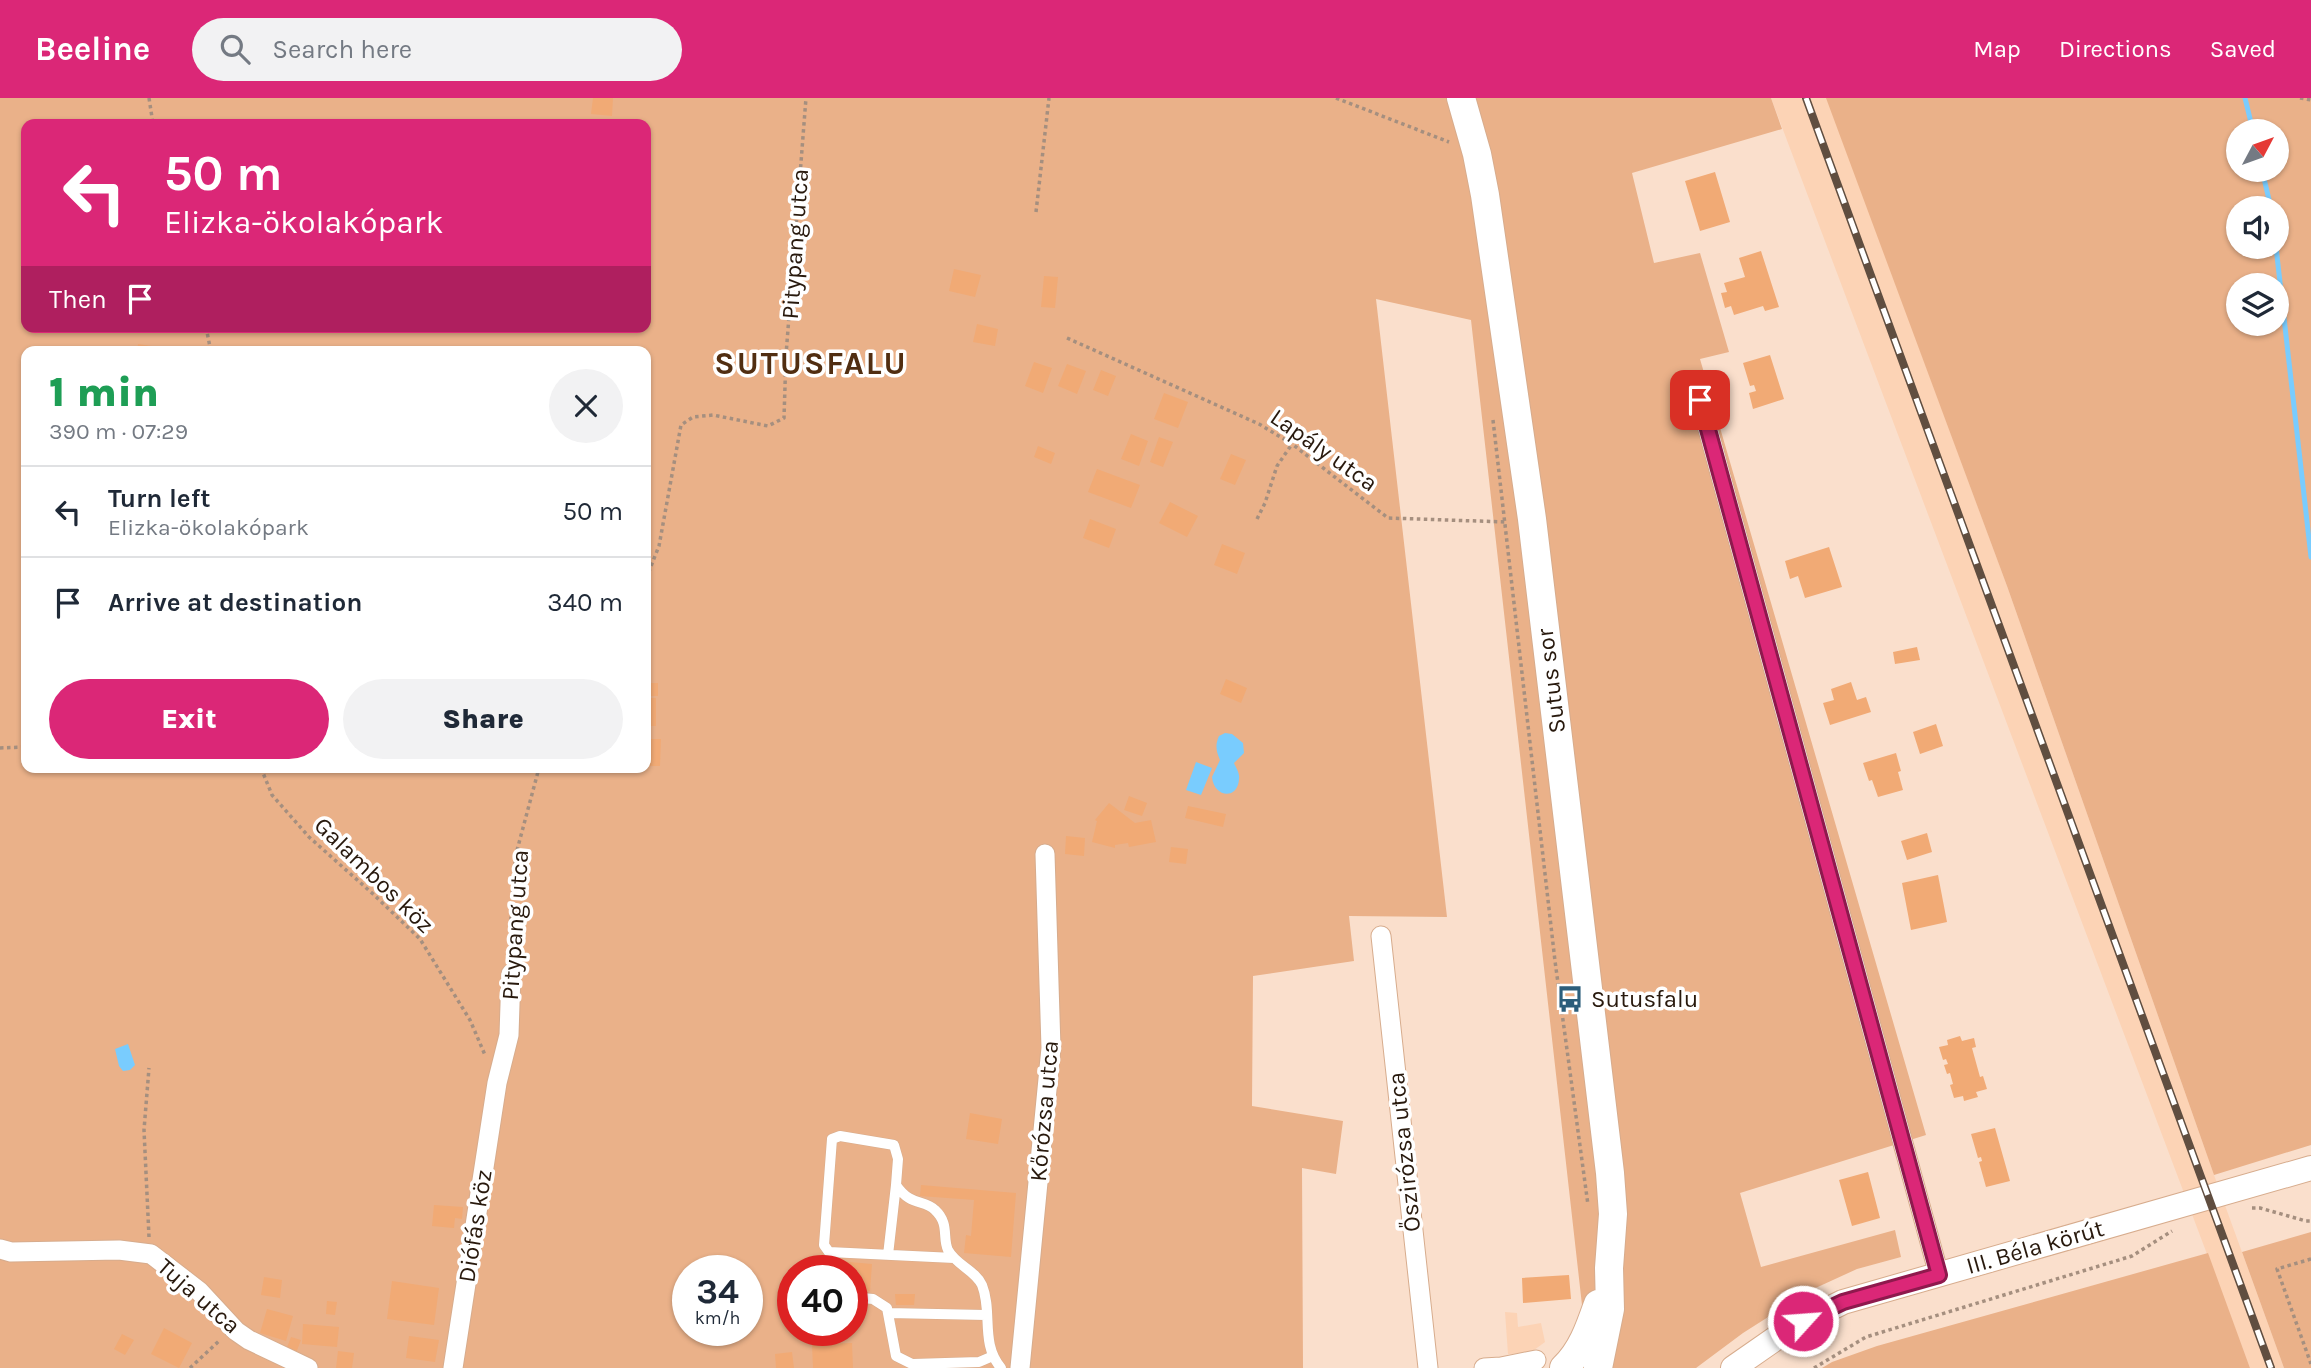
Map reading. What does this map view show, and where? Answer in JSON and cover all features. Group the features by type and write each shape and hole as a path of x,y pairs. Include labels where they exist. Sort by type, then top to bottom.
{"main road":[{"name":"Sutus sor","path":"1461,98 1485,195 1518,520 1610,1173 1613,1214 1609,1268"},
{"path":"1564,1368 1578,1351 1591,1324 1609,1268"},
{"path":"1598,1368 1610,1310 1609,1268"}],"street":[{"path":"1700,400 1939,1275"},
{"name":"Kőrózsa utca","path":"1020,1368 1051,1048 1045,854"},
{"name":"Őszirózsa utca","path":"1381,936 1428,1368"},
{"name":"Pitypang utca","path":"497,1083 509,1035 512,974"},
{"name":"Diófás köz","path":"453,1368 497,1083"},
{"name":"III. Béla körút","path":"1733,1368 1773,1340 1843,1302 2311,1168"},
{"name":"Tuja utca","path":"0,1249 11,1252 119,1250 151,1254 199,1292 236,1331 308,1368"},
{"path":"1484,1368 1536,1360"}],"lane":[{"path":"888,1255 898,1159 894,1145 840,1136 832,1139 824,1245 829,1252 888,1255 954,1258"},
{"path":"895,1185 903,1196 935,1209 946,1228 947,1248 954,1258 975,1275 982,1286 988,1343 1001,1368"},
{"path":"868,1299 887,1308 896,1356 912,1364 979,1362 993,1356"},
{"path":"888,1312 986,1315"}],"path":[{"path":"149,98 152,119"},
{"name":"Pitypang utca","path":"651,566 659,546 681,425 693,417 713,415 768,426 784,418 786,355 806,98"},
{"path":"1036,212 1049,98"},
{"path":"1336,98 1477,154"},
{"path":"2300,98 2311,100"},
{"name":"Lapály utca","path":"1068,338 1259,424 1293,444 1388,518 1518,520"},
{"path":"1492,415 1518,520 1555,961 1590,1217"},
{"path":"1257,519 1265,503 1276,466 1293,444"},
{"path":"0,748 21,747"},
{"name":"Galambos köz","path":"263,773 272,795 309,837 419,939 470,1020 497,1083"},
{"name":"Pitypang utca","path":"512,974 511,910 516,854 538,773"},
{"path":"149,1068 144,1130 151,1254"},
{"path":"2248,1208 2260,1208 2311,1221"},
{"path":"1814,1368 1866,1337 2132,1256 2180,1225"},
{"path":"2311,1259 2277,1269 2311,1364"},
{"path":"190,1368 214,1344 236,1331"}],"shaded area":[{"path":"0,98 1771,98 1782,129 1632,173 1654,263 1700,253 1729,352 1700,359 1926,1135 1740,1193 1761,1267 1895,1230 1901,1257 1857,1269 1809,1291 1743,1333 1696,1368 1606,1368 1609,1296 1582,1305 1471,320 1376,299 1447,917 1349,916 1354,961 1253,976 1252,1106 1343,1121 1336,1174 1302,1168 1303,1368 0,1368"},
{"path":"1771,98 1827,98 2007,586 2284,1368 2250,1368"},
{"path":"1826,98 2311,98 2311,1145 2214,1175 2007,586"},
{"path":"2311,1232 2311,1368 2284,1368 2242,1252"},
{"path":"2208,1253 2250,1368 1822,1368 1877,1346"},
{"path":"1505,1312 1517,1313 1518,1327 1541,1323 1545,1342 1530,1353 1508,1354"}],"water":[{"path":"1225,733 1232,734 1243,743 1244,753 1234,763 1239,775 1238,786 1226,794 1217,789 1212,777 1220,760 1216,748 1218,739"},
{"path":"1196,762 1212,768 1201,795 1186,790"},
{"path":"128,1044 135,1065 130,1070 123,1071 115,1049"}],"building":[{"path":"593,98 613,98 612,116 591,114"},
{"path":"1715,172 1730,222 1700,231 1685,181"},
{"path":"1761,251 1779,307 1765,311 1763,306 1734,315 1731,306 1725,308 1721,293 1727,292 1724,283 1745,277 1739,258"},
{"path":"954,269 981,275 975,297 949,291"},
{"path":"1044,276 1058,277 1055,308 1041,307"},
{"path":"977,324 998,329 995,346 973,342"},
{"path":"1770,355 1784,399 1753,409 1749,393 1756,391 1754,385 1750,386 1743,363"},
{"path":"1034,362 1052,368 1043,393 1025,386"},
{"path":"1067,364 1086,371 1077,394 1058,386"},
{"path":"1101,370 1116,376 1108,396 1093,390"},
{"path":"1164,393 1188,402 1178,428 1154,419"},
{"path":"1131,434 1148,441 1139,466 1121,459"},
{"path":"1159,437 1173,442 1163,467 1150,462"},
{"path":"1038,446 1055,453 1051,464 1034,457"},
{"path":"1231,454 1246,460 1235,485 1220,479"},
{"path":"1097,469 1140,485 1131,508 1088,492"},
{"path":"1170,502 1198,516 1187,537 1159,523"},
{"path":"1090,519 1116,529 1109,548 1083,538"},
{"path":"1222,544 1245,553 1237,574 1214,565"},
{"path":"1829,547 1842,587 1805,598 1798,576 1790,579 1785,561"},
{"path":"1917,647 1920,660 1895,664 1893,652"},
{"path":"1226,679 1247,688 1241,703 1220,694"},
{"path":"1851,682 1857,700 1866,697 1871,712 1830,725 1823,703 1834,700 1831,689"},
{"path":"651,683 658,683 658,696 651,696"},
{"path":"651,698 656,698 656,726 651,726"},
{"path":"1936,724 1943,746 1920,754 1913,732"},
{"path":"651,739 661,739 660,766 651,766"},
{"path":"1896,753 1903,790 1878,797 1863,763"},
{"path":"1129,796 1147,803 1142,816 1124,810"},
{"path":"1109,803 1135,823 1151,820 1156,842 1129,847 1128,843 1115,845 1115,848 1092,842 1097,821 1095,820"},
{"path":"1188,806 1226,814 1223,827 1185,818"},
{"path":"1927,833 1932,852 1907,860 1901,841"},
{"path":"1066,836 1085,838 1084,856 1065,854"},
{"path":"1171,847 1188,849 1186,864 1169,862"},
{"path":"1938,875 1947,922 1911,930 1902,883"},
{"path":"1960,1036 1962,1041 1974,1038 1976,1047 1972,1048 1980,1077 1983,1076 1987,1089 1976,1092 1978,1097 1964,1101 1963,1096 1954,1098 1950,1073 1947,1074 1944,1065 1948,1064 1946,1059 1943,1060 1939,1047 1948,1045 1947,1040"},
{"path":"970,1113 1002,1119 998,1144 966,1139"},
{"path":"1995,1128 2010,1181 1986,1187 1979,1162 1982,1161 1981,1157 1978,1158 1971,1134"},
{"path":"1868,1172 1880,1218 1852,1226 1839,1180"},
{"path":"921,1185 1016,1193 1011,1257 964,1253 966,1235 971,1236 974,1200 920,1196"},
{"path":"434,1205 463,1207 462,1219 455,1218 454,1228 432,1226"},
{"path":"868,1264 872,1264 868,1291"},
{"path":"1569,1275 1571,1299 1523,1303 1522,1278"},
{"path":"264,1277 282,1280 280,1298 261,1295"},
{"path":"392,1281 439,1288 434,1325 387,1319"},
{"path":"895,1294 915,1294 914,1305 896,1305"},
{"path":"327,1301 337,1302 335,1315 326,1314"},
{"path":"267,1309 293,1316 286,1341 260,1333"},
{"path":"303,1324 339,1327 337,1347 302,1344"},
{"path":"164,1328 192,1343 179,1368 151,1354"},
{"path":"122,1334 134,1340 125,1355 114,1349"},
{"path":"409,1336 439,1340 435,1362 406,1358"},
{"path":"291,1337 301,1340 296,1353 286,1350"},
{"path":"812,1346 852,1346 853,1368 813,1368"},
{"path":"338,1351 354,1353 352,1368 336,1368"},
{"path":"792,1352 794,1368 776,1368 775,1354"}],"waterway":[{"path":"2245,98 2250,119"},
{"path":"2265,182 2268,196"},
{"path":"2277,259 2311,557"}],"railway":[{"path":"1806,98 2271,1368"}],"place":[{"name":"Sutusfalu","path":"1570,999"}],"district":[{"name":"SUTUSFALU","path":"811,363"}],"route":[{"path":"1700,400 1939,1275 1843,1302 1803,1321"}]}
